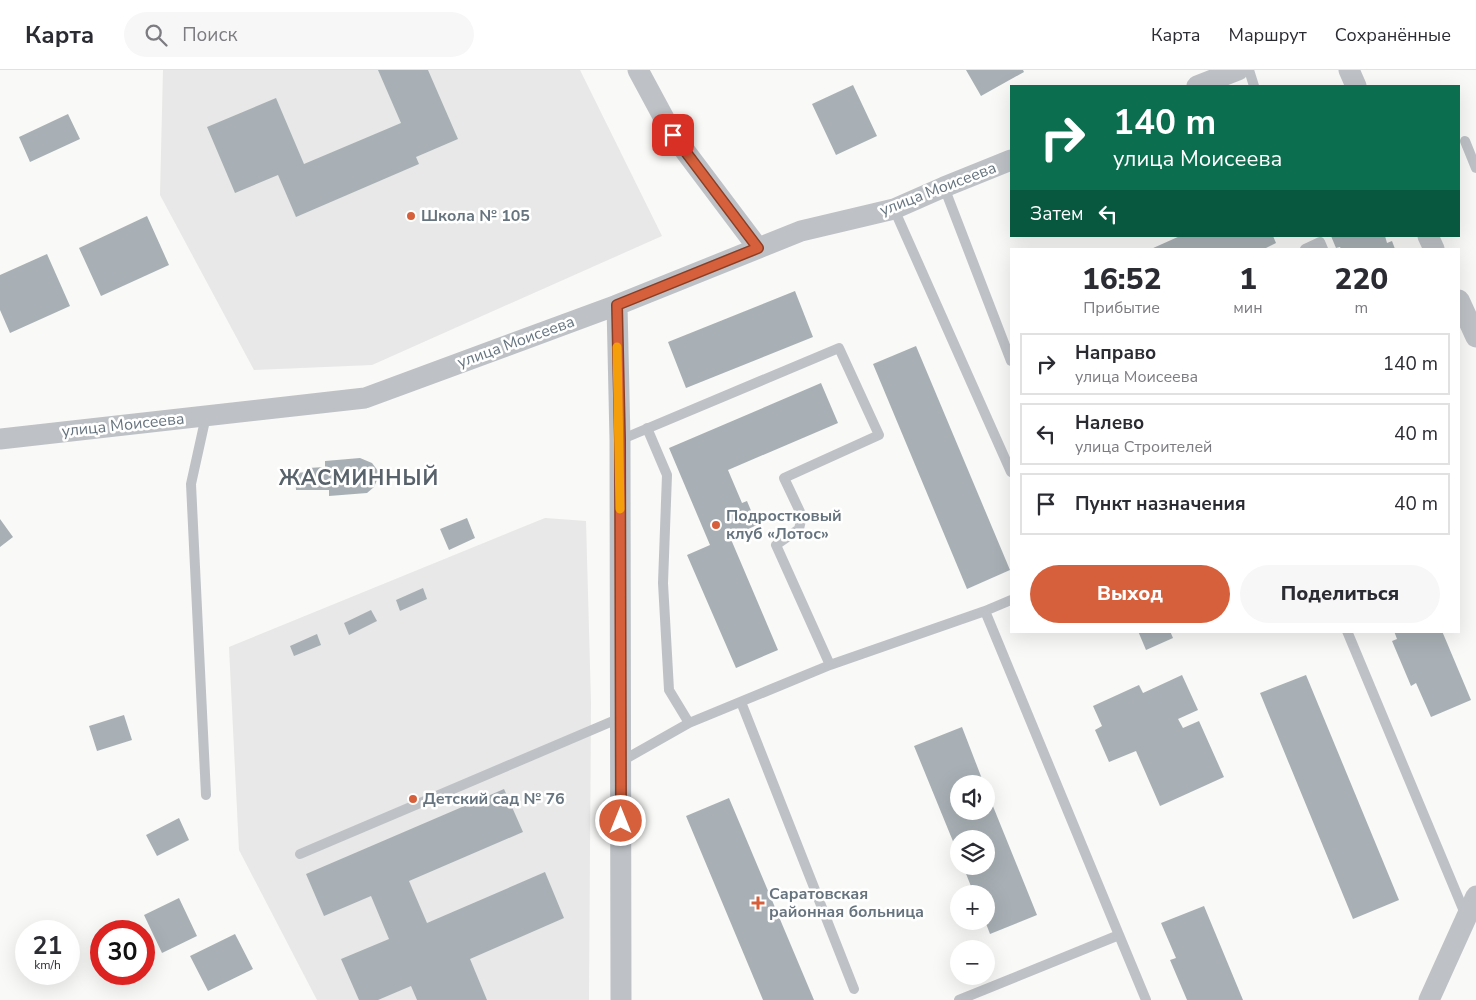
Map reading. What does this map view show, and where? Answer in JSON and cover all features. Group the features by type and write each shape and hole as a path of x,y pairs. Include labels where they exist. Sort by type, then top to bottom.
{"street":[{"path":"638,70 673,135 758,248"},
{"path":"1200,85 1238,70"},
{"path":"1349,70 1356,85"},
{"name":"улица Моисеева","path":"0,439 366,398 617,305 801,231 894,209 1010,160"},
{"path":"1460,302 1476,336"},
{"path":"617,305 620,440 621,1000"},
{"path":"1429,1000 1476,896"}],"lane":[{"path":"1249,70 1254,85"},
{"path":"1465,141 1476,168"},
{"path":"944,187 1010,358"},
{"path":"894,209 1010,470"},
{"path":"1307,248 1320,242"},
{"path":"620,440 839,348 879,435 784,478 802,516 800,529 776,545 830,665"},
{"path":"206,416 192,484 206,795"},
{"path":"647,428 668,474 663,583 669,690 689,724"},
{"path":"620,762 689,724 830,665 985,611 1010,600"},
{"path":"985,611 1146,1000"},
{"path":"1348,633 1466,916"},
{"path":"742,702 854,989"},
{"path":"300,854 620,718"},
{"path":"959,1000 1118,935"}],"shaded area":[{"name":"Школа № 105","path":"163,70 580,70 662,236 372,365 254,370 160,195"},
{"name":"Детский сад № 76","path":"545,518 586,521 591,703 589,1000 317,1000 239,850 229,647"}],"building":[{"path":"378,70 428,70 458,139 416,157 419,164 296,217 278,175 235,193 207,127 276,98 304,164 401,123"},
{"path":"966,70 1023,70 1024,72 981,96"},
{"path":"853,85 877,136 836,155 812,104"},
{"path":"68,114 80,139 30,162 19,137"},
{"path":"147,216 169,265 101,296 79,248"},
{"path":"1178,237 1273,237 1276,243 1266,248 1153,248"},
{"path":"1331,237 1385,237 1387,243 1392,241 1395,248 1340,247 1336,248"},
{"path":"47,254 70,306 10,333 0,310 0,275"},
{"path":"795,291 813,337 686,388 668,342"},
{"path":"916,346 1010,570 967,589 873,364"},
{"path":"821,383 838,423 728,470 742,503 747,501 757,525 730,537 778,650 736,668 687,555 710,545 669,448"},
{"path":"360,458 372,463 378,471 374,487 367,493 329,496 329,490 296,490 295,473 308,472 308,468 325,467 325,461"},
{"path":"467,518 475,538 449,550 440,529"},
{"path":"0,519 13,537 0,547"},
{"path":"423,588 427,599 400,611 396,600"},
{"path":"371,610 377,621 349,635 344,623"},
{"path":"1139,633 1171,633 1173,638 1146,650"},
{"path":"1395,633 1443,633 1471,700 1431,717 1416,683 1411,686 1392,641 1397,639"},
{"path":"317,634 321,645 294,656 290,646"},
{"path":"1182,675 1198,710 1178,719 1183,728 1199,721 1224,777 1160,806 1136,751 1109,762 1095,730 1102,726 1093,706 1139,685 1143,693"},
{"path":"1306,675 1399,900 1353,919 1260,693"},
{"path":"124,715 132,740 97,751 89,726"},
{"path":"962,727 981,775 950,775 950,820 995,820 995,811 1037,915 990,934 988,930 995,930 995,885 970,885 967,875 995,875 995,830 950,830 950,834 914,746"},
{"path":"504,789 523,832 409,881 427,923 545,872 564,918 470,959 487,1000 417,1000 411,986 378,1000 359,1000 341,959 389,939 371,896 324,916 306,874"},
{"path":"729,798 814,1000 763,1000 686,816"},
{"path":"179,818 189,840 157,856 146,835"},
{"path":"179,898 197,936 162,953 155,938 155,920 146,920 144,915"},
{"path":"1204,906 1243,1000 1187,1000 1170,960 1176,958 1161,923"},
{"path":"235,934 253,969 208,991 190,956"}],"slow traffic":[{"path":"617,347 620,509"}],"place":[{"name":"Школа № 105","path":"411,216"},
{"name":"Подростковый клуб «Лотос»","path":"716,525"},
{"name":"Детский сад № 76","path":"413,799"},
{"name":"Саратовская районная больница","path":"758,903"}],"district":[{"name":"ЖАСМИННЫЙ","path":"359,478"}],"route":[{"path":"621,821 620,440 617,305 758,248 673,135"}]}
